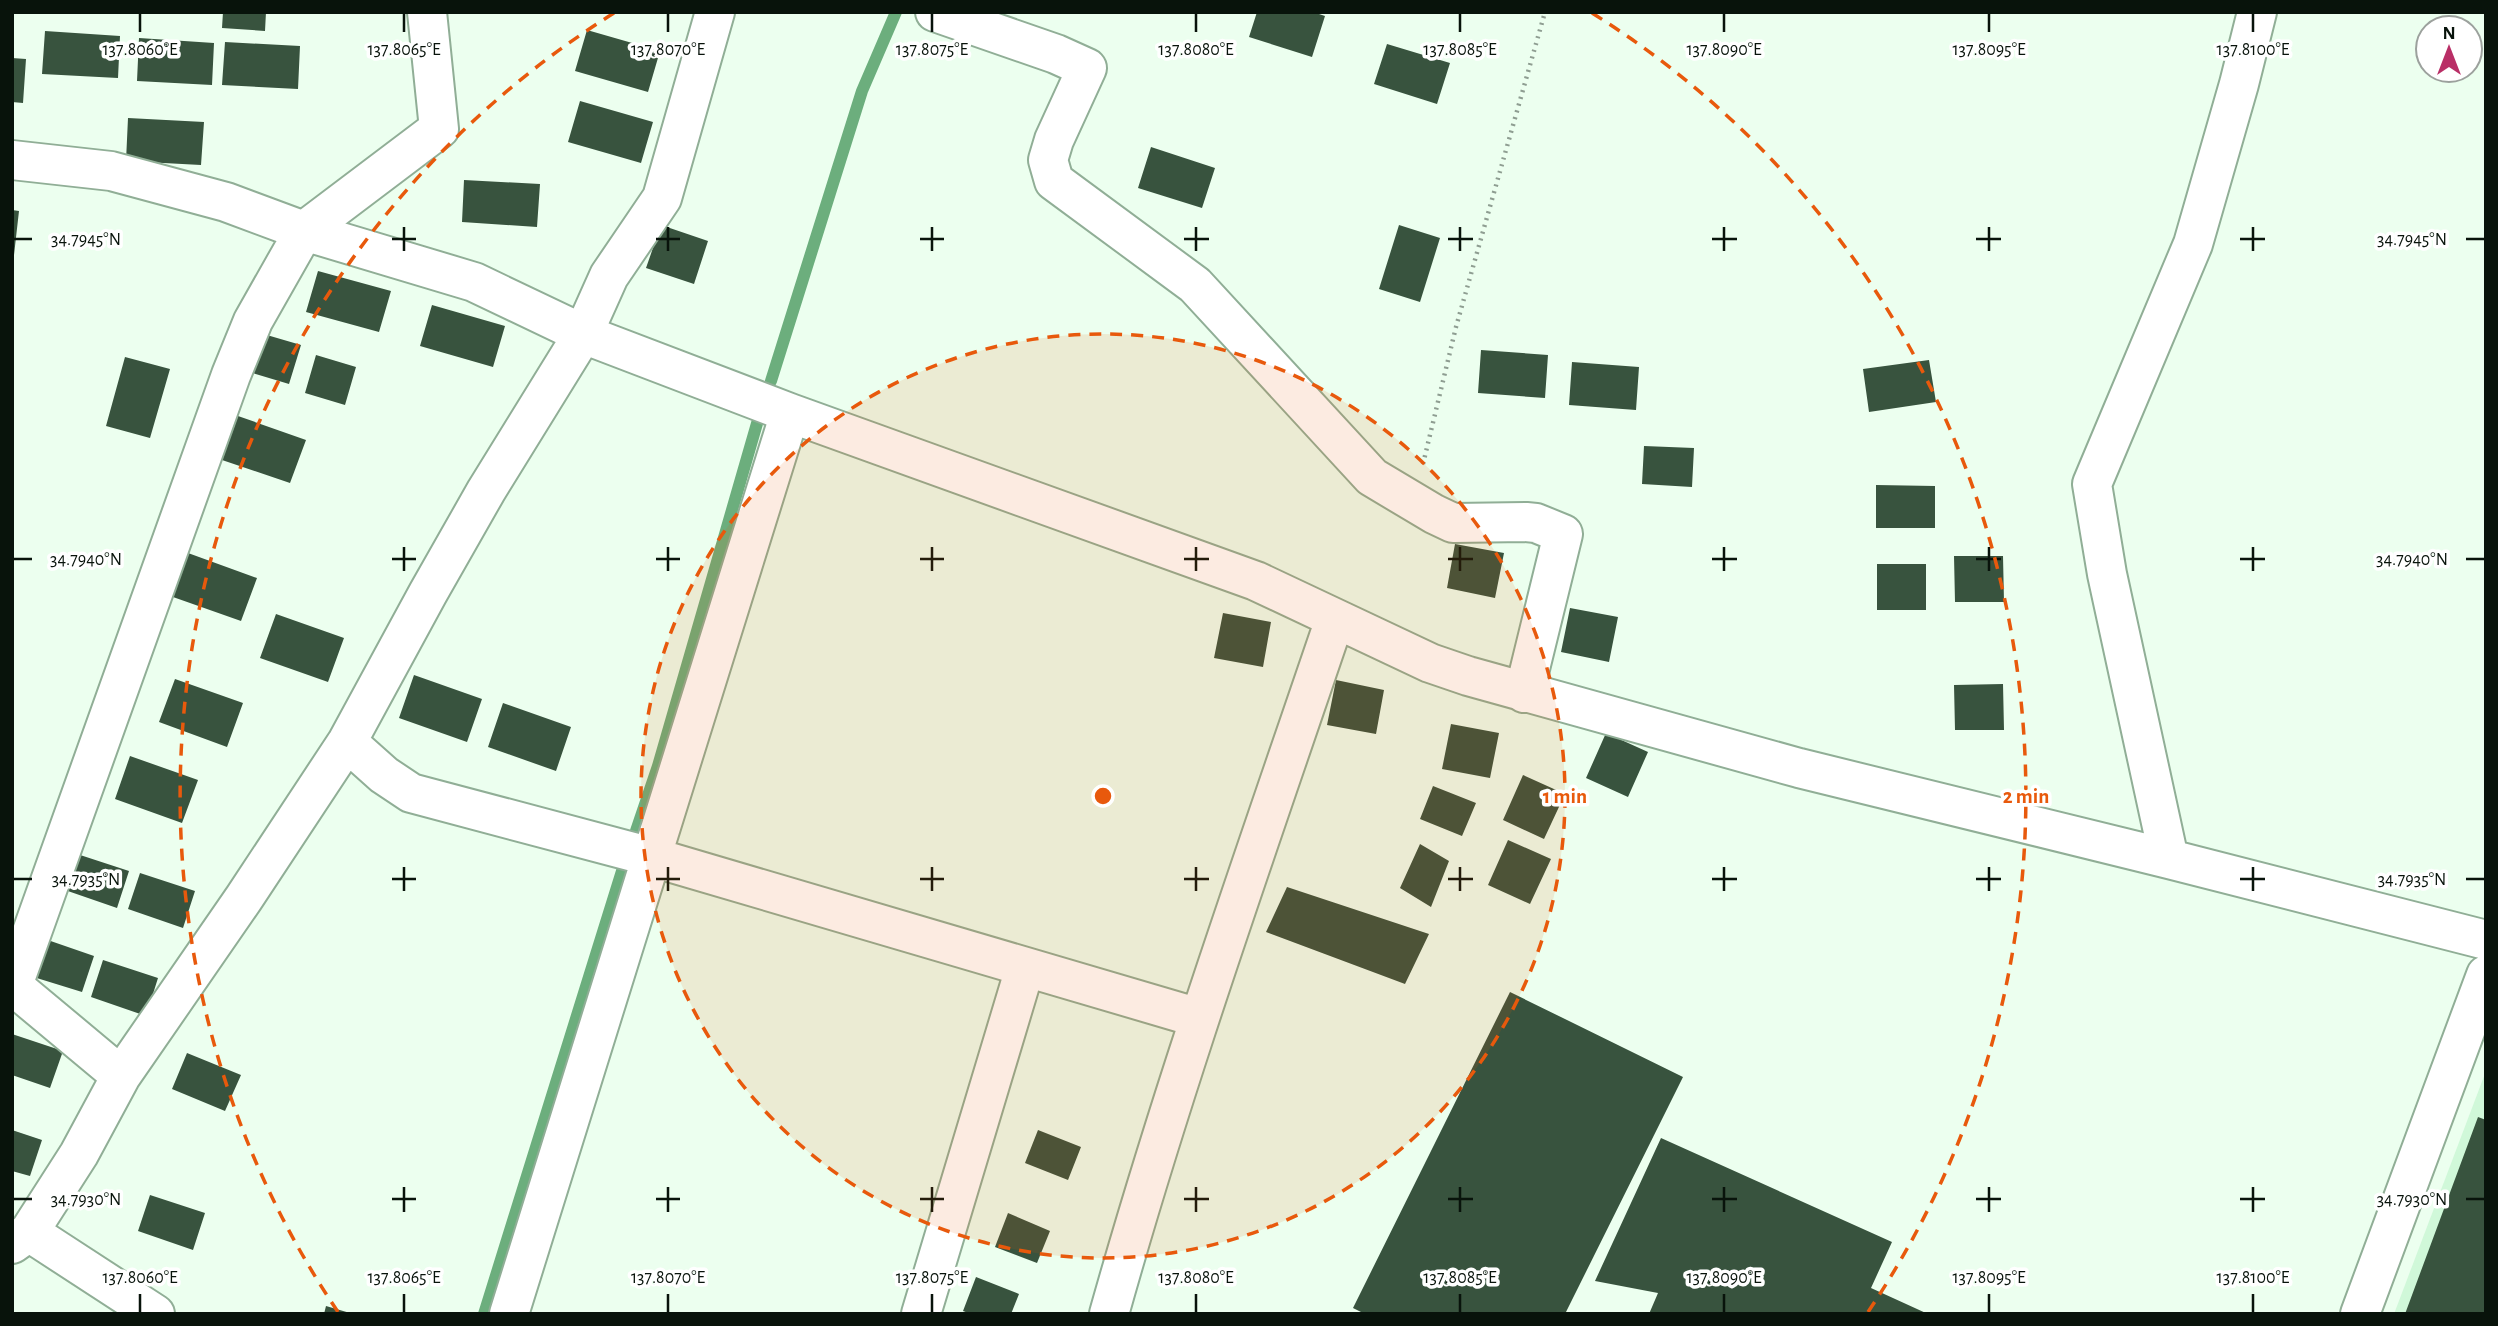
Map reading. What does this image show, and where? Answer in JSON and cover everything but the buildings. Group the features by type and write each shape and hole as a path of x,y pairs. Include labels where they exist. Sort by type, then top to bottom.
{"street":[{"path":"121,1076 13,986 231,375 253,321 304,230 439,129 427,12"},
{"path":"155,1314 21,1238 79,1154 121,1076 244,898 347,742 486,491 583,334 609,276 662,198 715,12"},
{"path":"935,12 1056,54 1087,68 1054,140 1048,160 1054,181 1195,285 1372,477 1454,523 1536,523 1563,534 1524,693"},
{"path":"2169,859 2107,574 2092,484 2193,244 2239,84 2256,12"},
{"path":"12,160 111,171 226,202 304,230 474,282 583,334 790,413 1256,581 1430,663 1524,693 1800,768 2486,940"},
{"path":"509,1314 790,413"},
{"path":"1109,1314 1139,1207 1199,1018 1335,619"},
{"path":"347,742 392,782 411,793 652,857 1199,1018"},
{"path":"921,1314 1025,968"},
{"path":"2360,1314 2486,975"}],"path":[{"path":"1434,514 1422,495 1421,472 1456,327 1545,12"}],"shaded area":[{"path":"2486,1071 2486,1314 2394,1314"}],"waterway":[{"path":"771,381 862,91 896,12"},
{"path":"636,831 658,766 758,420"},
{"path":"484,1314 622,871"}]}
